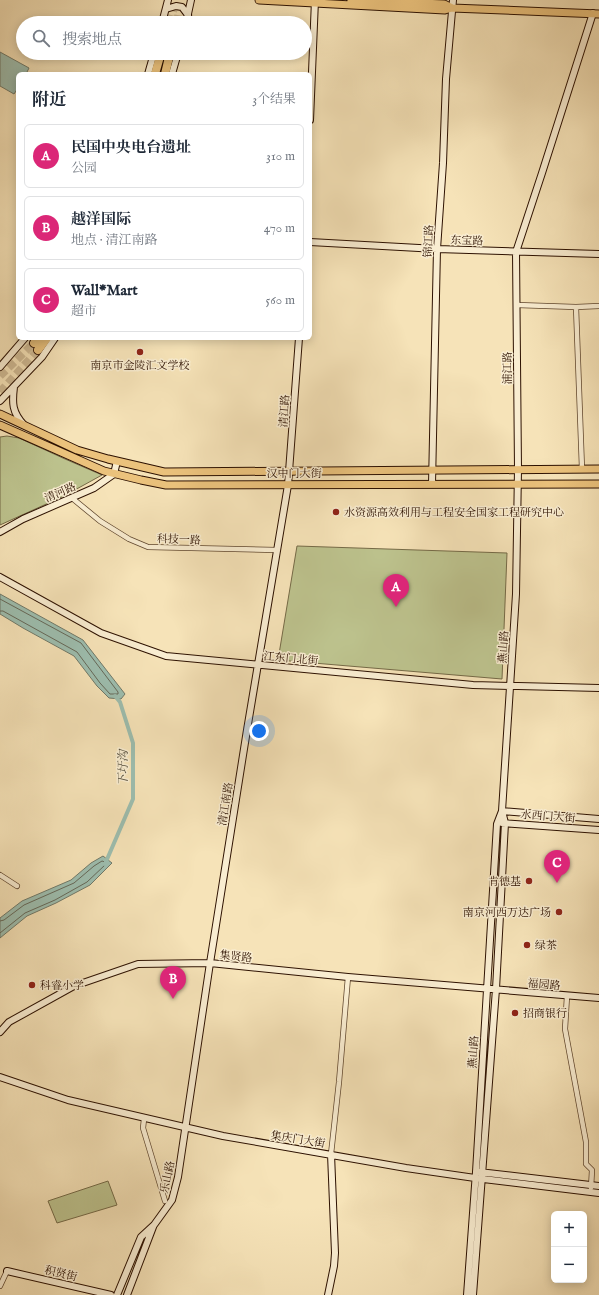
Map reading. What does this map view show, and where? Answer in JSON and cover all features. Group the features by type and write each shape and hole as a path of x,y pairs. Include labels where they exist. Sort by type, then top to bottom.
{"highway":[{"path":"156,72 159,60"},
{"path":"165,72 168,60"}],"main road":[{"path":"259,0 445,10 452,8 596,13"},
{"path":"351,0 444,4 452,8"},
{"name":"汉中门大街","path":"0,414 77,450 164,472 599,469"},
{"name":"汉中门大街","path":"0,425 82,463 114,474 166,485 599,484"}],"street":[{"path":"164,16 168,0"},
{"path":"187,16 191,0"},
{"path":"188,12 198,0"},
{"name":"锦江路","path":"432,484 437,249 446,79 453,0"},
{"path":"312,73 315,2"},
{"path":"166,9 176,6 182,7 188,12"},
{"name":"浦江路","path":"518,484 516,252 596,13"},
{"path":"149,72 152,60"},
{"path":"173,72 176,60"},
{"name":"东宝路","path":"312,242 437,249 599,254"},
{"path":"517,305 599,306"},
{"path":"576,306 582,469"},
{"path":"0,366 23,340"},
{"path":"1,400 42,357 54,340"},
{"name":"清江路","path":"288,485 299,340"},
{"path":"14,387 12,403 17,417 26,427"},
{"path":"0,430 14,431"},
{"path":"114,474 117,461"},
{"name":"清河路","path":"0,532 23,519 94,488 114,474"},
{"name":"燕山路","path":"467,1295 496,989 505,823 502,812 516,594 518,484"},
{"name":"清江南路","path":"186,1128 210,963 288,485"},
{"name":"科技一路","path":"72,498 100,521 130,539 148,547 277,550"},
{"name":"江东门北街","path":"0,577 101,633 166,656 258,666 473,685 599,688"},
{"name":"燕山路","path":"473,1295 496,824 502,812"},
{"name":"水西门大街","path":"502,812 599,819"},
{"name":"水西门大街","path":"496,824 505,823 599,830"},
{"path":"0,876 17,886"},
{"path":"489,951 491,954 498,951"},
{"name":"集贤路","path":"0,1032 9,1022 74,986 138,964 210,963 487,989"},
{"path":"328,1295 335,1253 331,1154 348,977"},
{"name":"福园路","path":"487,989 599,998"},
{"path":"567,996 565,1029 586,1142 586,1164 592,1170 591,1192"},
{"name":"集庆门大街","path":"0,1077 68,1100 144,1119 223,1136 406,1168 591,1184 599,1186"},
{"path":"144,1119 143,1128 165,1201"},
{"name":"乐山路","path":"117,1295 141,1237 154,1225 172,1200 178,1177 186,1128"},
{"name":"集庆门大街","path":"478,1175 599,1193"},
{"name":"乐山路","path":"127,1295 154,1225"},
{"path":"0,1286 7,1271"},
{"name":"积贤街","path":"7,1271 110,1295"}],"green space":[{"path":"7,436 19,438 102,475 64,496 0,525 0,437"},
{"path":"297,546 507,553 502,679 278,660"},
{"path":"108,1181 117,1205 57,1223 48,1201"}],"water":[{"path":"0,52 29,68 27,72 16,72 16,91 14,94 0,86"},
{"path":"0,594 83,640 125,694 121,699 109,698 97,686 74,656 0,614"},
{"path":"103,856 112,863 90,885 27,916 0,938 0,918 22,901 71,880 91,863"}],"waterway":[{"name":"下圩沟","path":"105,864 133,799 133,743 120,702 115,696"}],"tunnel":[{"path":"172,16 176,0"},
{"path":"178,16 181,0"},
{"path":"0,376 34,343"},
{"path":"0,392 38,350"}],"place":[{"name":"南京市金陵汇文学校","path":"140,352"},
{"name":"水资源高效利用与工程安全国家工程研究中心","path":"336,512"},
{"name":"民国中央电台遗址","path":"396,607"},
{"name":"肯德基","path":"529,881"},
{"name":"Wall*Mart","path":"557,883"},
{"name":"南京河西万达广场","path":"559,912"},
{"name":"绿茶","path":"527,945"},
{"name":"科睿小学","path":"32,985"},
{"name":"越洋国际","path":"173,999"},
{"name":"招商银行","path":"515,1013"}]}
